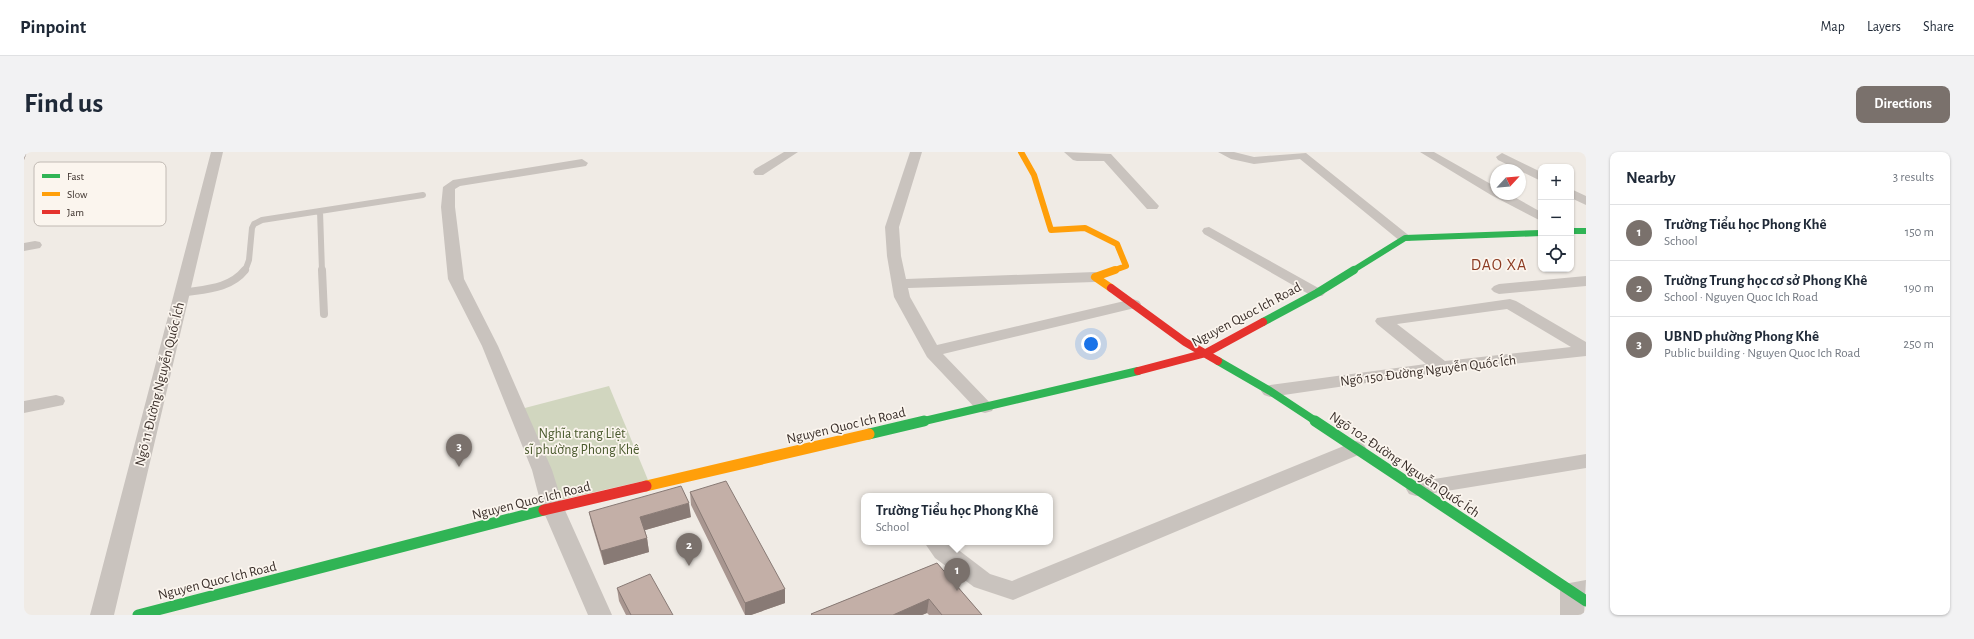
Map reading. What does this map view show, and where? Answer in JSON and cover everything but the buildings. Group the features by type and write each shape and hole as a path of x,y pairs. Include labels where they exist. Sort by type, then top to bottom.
{"street":[{"name":"Ngõ 11 Đường Nguyễn Quốc Ích","path":"102,615 217,152"},
{"path":"760,172 792,152"},
{"path":"916,152 892,228 894,256 902,297 932,351 985,407"},
{"path":"900,284 1095,277 1126,266 1117,244 1085,228 1051,230 1034,175 1021,152"},
{"path":"1070,152 1077,157 1107,157 1152,206"},
{"path":"1224,152 1243,159 1259,162 1302,155 1405,238"},
{"path":"1426,152 1490,189"},
{"path":"1502,157 1538,175"},
{"path":"582,163 457,183 449,187 448,207 452,254 456,279 490,346 542,470 553,508 600,615"},
{"path":"1574,194 1586,200"},
{"path":"1511,200 1538,215"},
{"path":"1209,231 1316,293"},
{"path":"1574,231 1586,231"},
{"name":"Nguyen Quoc Ich Road","path":"138,615 553,508 1131,374 1206,353 1316,293 1405,238 1538,232"},
{"name":"Ngõ 102 Đường Nguyễn Quốc Ích","path":"1095,277 1185,342 1270,391 1416,489 1581,594"},
{"path":"1499,289 1586,281"},
{"path":"932,351 1133,304"},
{"path":"1441,366 1383,321 1510,304 1586,350"},
{"name":"Ngõ 150 Đường Nguyễn Quốc Ích","path":"1270,391 1441,366 1586,350"},
{"path":"24,407 56,401"},
{"path":"937,545 943,552 982,581 1013,591 1356,448"},
{"path":"1416,489 1586,461"},
{"path":"1572,615 1581,594"}],"lane":[{"path":"182,293 225,285 244,274 249,261 251,231 254,224 262,220 423,195"},
{"path":"320,211 324,314"}],"green space":[{"name":"Nghĩa trang Liệt sĩ phường Phong Khê","path":"609,386 648,480 555,501 521,409"}],"traffic: fast":[{"path":"1574,231 1586,231"},
{"path":"1263,322 1317,293 1405,238 1538,233"},
{"path":"1218,361 1270,391 1586,601"},
{"path":"869,434 1138,371"},
{"path":"138,615 544,510"}],"traffic: slow":[{"path":"1021,152 1034,175 1051,230 1085,228 1117,244 1126,266 1095,277 1111,288"},
{"path":"646,486 869,434"}],"traffic: jam":[{"path":"1111,288 1185,342 1218,361"},
{"path":"1138,371 1206,353 1263,322"},
{"path":"544,510 646,486"}],"place":[{"name":"UBND phường Phong Khê","path":"459,467"},
{"name":"Trường Trung học cơ sở Phong Khê","path":"689,566"},
{"name":"Trường Tiểu học Phong Khê","path":"957,591"}],"district":[{"name":"DAO XA","path":"1499,264"}]}
